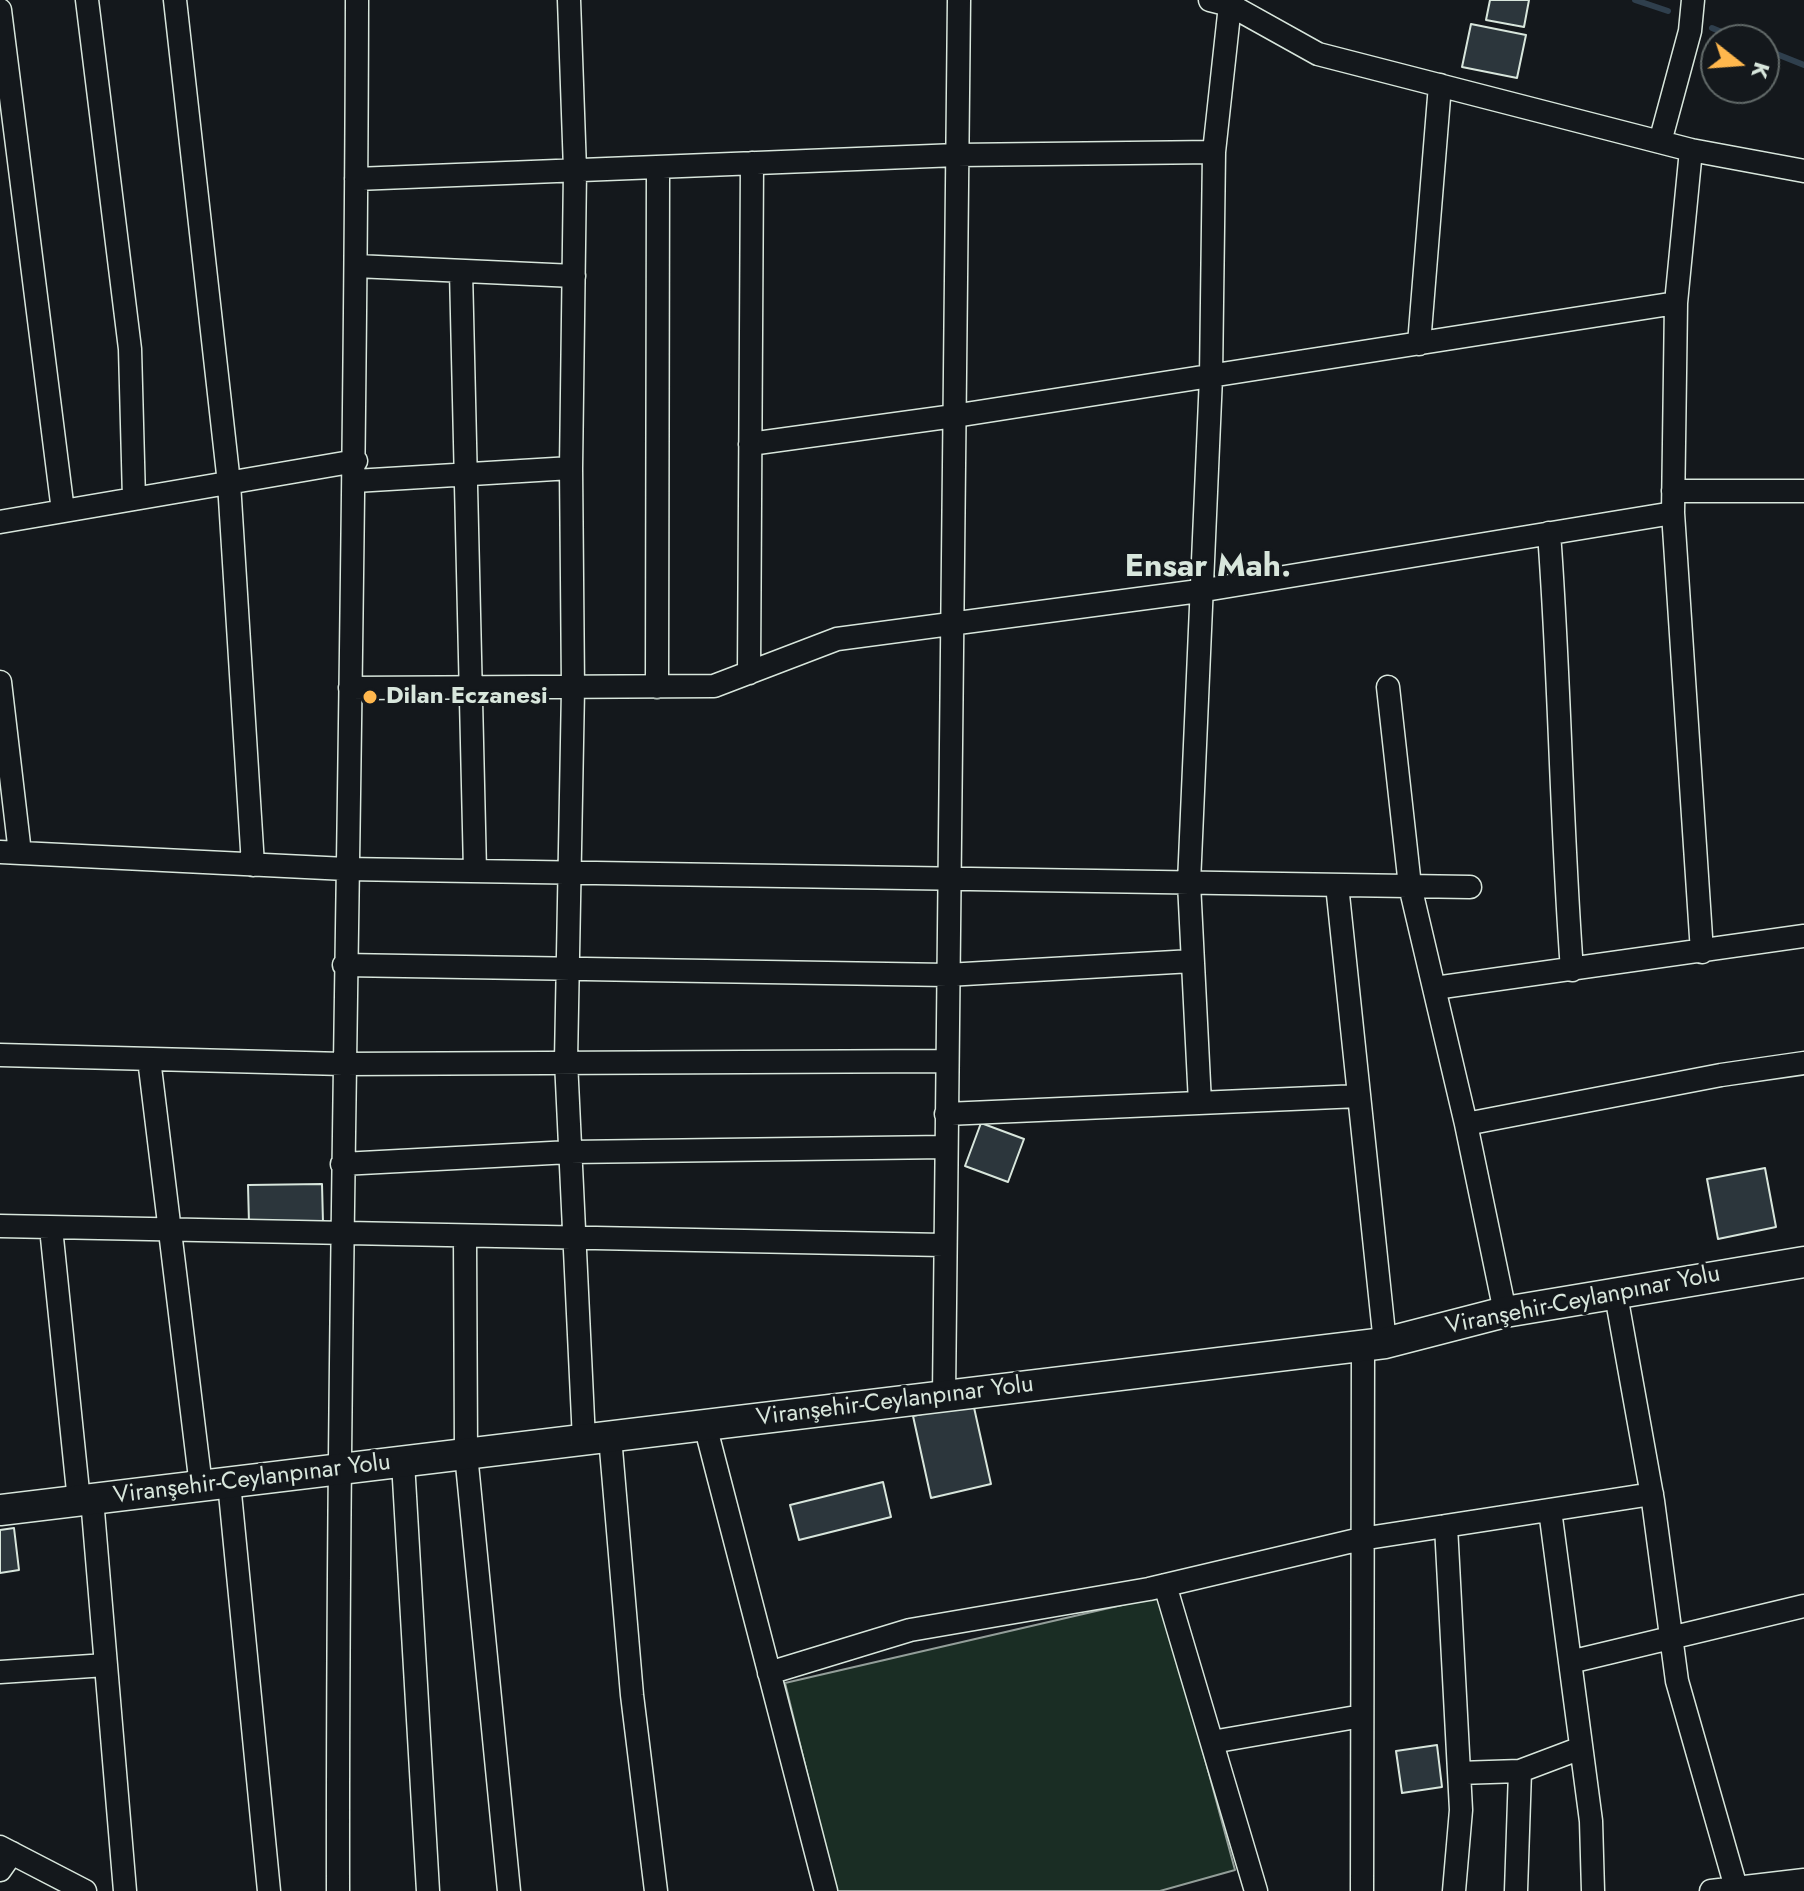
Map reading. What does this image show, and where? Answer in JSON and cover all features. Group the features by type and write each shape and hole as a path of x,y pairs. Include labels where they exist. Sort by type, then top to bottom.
{"main road":[{"name":"Viranşehir-Ceylanpınar Yolu","path":"0,1510 1374,1344 1505,1312 1616,1295 1798,1260"}],"street":[{"path":"87,0 130,349 134,499"},
{"path":"175,0 229,483 253,865"},
{"path":"338,1891 338,1469 344,965 355,471 357,0"},
{"path":"569,0 575,170 571,468 573,689 566,1061 574,1239 656,1891"},
{"path":"944,1396 943,1245 959,0"},
{"path":"1660,142 1690,31 1693,0"},
{"path":"1200,1103 1189,883 1199,591 1211,377 1214,152 1220,3 1318,54 1691,150 1804,171"},
{"path":"0,10 63,511"},
{"path":"1419,344 1440,85"},
{"path":"1691,150 1676,303 1673,502 1702,952"},
{"path":"356,179 957,155 1214,152"},
{"path":"749,673 752,163"},
{"path":"657,687 658,167"},
{"path":"356,266 574,276"},
{"path":"461,271 475,871"},
{"path":"750,444 1211,377 1676,303"},
{"path":"0,522 229,483 355,471 467,474 571,468"},
{"path":"350,688 714,686 837,639 1199,591 1549,533 1673,502 1804,491"},
{"path":"1549,533 1572,970"},
{"path":"0,682 10,852 346,869 1470,887"},
{"path":"1388,687 1410,886 1466,1124 1505,1312"},
{"path":"1337,885 1359,1096 1374,1344 1361,1539 1362,1891"},
{"path":"1435,988 1804,936"},
{"path":"344,965 947,975 1192,961"},
{"path":"0,1055 343,1064 946,1061"},
{"path":"149,1059 169,1232 215,1484 269,1891"},
{"path":"1466,1124 1721,1075 1804,1063"},
{"path":"946,1114 1359,1096"},
{"path":"342,1164 570,1152 945,1147"},
{"path":"0,1226 169,1232 943,1245"},
{"path":"51,1228 106,1665 125,1891"},
{"path":"465,1237 466,1454 509,1891"},
{"path":"1616,1295 1652,1494 1677,1681 1736,1889"},
{"path":"705,1425 826,1891"},
{"path":"403,1462 428,1891"},
{"path":"769,1673 910,1630 1165,1585 1361,1539 1652,1494"},
{"path":"1550,1510 1591,1821 1593,1891"},
{"path":"1446,1526 1461,1810 1454,1891"},
{"path":"1165,1585 1256,1891"},
{"path":"1570,1662 1804,1606"},
{"path":"0,1672 106,1665"},
{"path":"1212,1742 1362,1716"},
{"path":"1459,1773 1520,1771 1581,1748"},
{"path":"1516,1891 1520,1771"},
{"path":"4,1856 85,1891"},
{"path":"1711,1891 1804,1880"}],"green space":[{"path":"1161,1596 1235,1870 1160,1891 836,1891 785,1683"}],"building":[{"path":"1490,0 1529,0 1524,27 1486,20"},
{"path":"1471,24 1526,35 1517,78 1462,67"},
{"path":"981,1123 1024,1139 1008,1182 965,1166"},
{"path":"1765,1168 1776,1227 1718,1239 1707,1179"},
{"path":"322,1184 323,1223 249,1224 248,1185"},
{"path":"973,1403 991,1484 931,1498 913,1416"},
{"path":"883,1482 891,1517 799,1540 790,1505"},
{"path":"14,1528 19,1570 0,1573 0,1530"},
{"path":"1437,1745 1442,1787 1402,1793 1396,1751"}],"waterway":[{"path":"1635,0 1668,11"},
{"path":"1780,55 1804,65"}],"place":[{"name":"Dilan Eczanesi","path":"370,697"}],"district":[{"name":"Ensar Mah.","path":"1208,568"}]}
